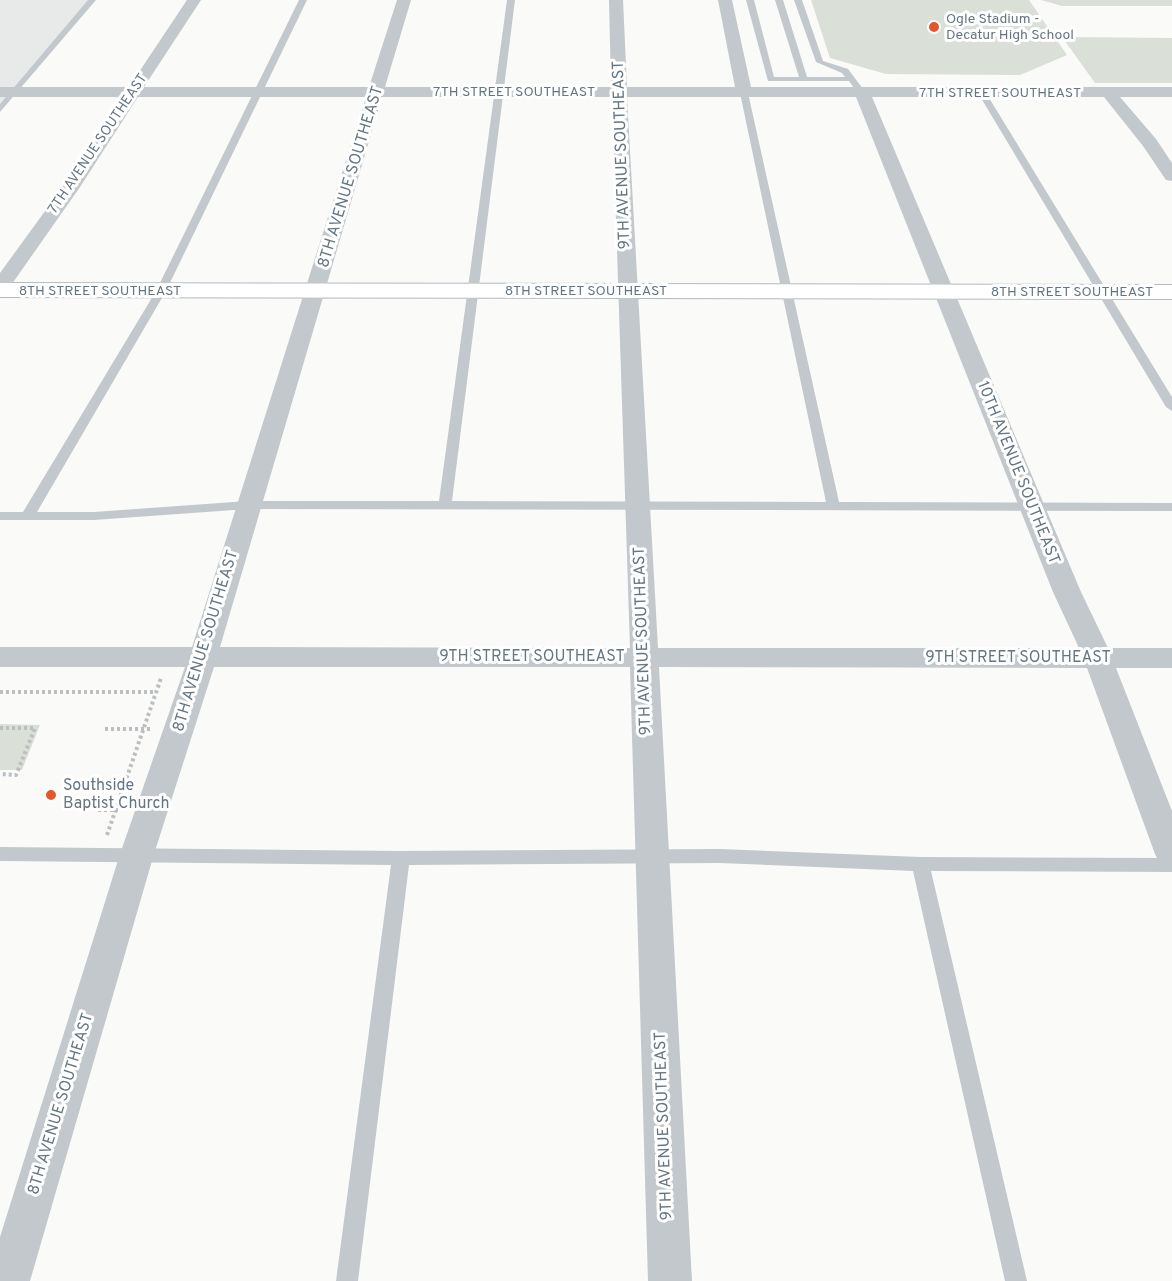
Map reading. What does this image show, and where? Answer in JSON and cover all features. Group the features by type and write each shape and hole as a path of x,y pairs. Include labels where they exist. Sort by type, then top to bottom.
{"street":[{"name":"7TH AVENUE SOUTHEAST","path":"0,289 194,0"},
{"name":"8TH AVENUE SOUTHEAST","path":"8,1281 119,854 179,729 404,0"},
{"name":"9TH AVENUE SOUTHEAST","path":"616,0 627,291 654,857 670,1281"},
{"path":"725,0 744,93"},
{"name":"7TH STREET SOUTHEAST","path":"7,92 744,93 857,86 982,93 1172,92"},
{"name":"10TH AVENUE SOUTHEAST","path":"857,86 1067,592 1098,658 1172,854"},
{"path":"1109,93 1150,143 1172,177"},
{"name":"8TH STREET SOUTHEAST","path":"0,289 1172,292"},
{"name":"9TH STREET SOUTHEAST","path":"0,657 1172,658"}],"lane":[{"path":"0,109 7,92 92,0"},
{"path":"27,517 161,291 303,0"},
{"path":"445,505 511,0"},
{"path":"750,0 771,79 857,86"},
{"path":"779,0 804,80"},
{"path":"798,0 820,62 844,71 857,86"},
{"path":"744,93 834,506"},
{"path":"982,93 1172,407"},
{"path":"0,516 94,516 248,505 1172,507"},
{"path":"0,854 401,858 720,856 920,864 1172,865"},
{"path":"347,1281 401,858"},
{"path":"920,864 1016,1281"}],"path":[{"path":"119,854 143,729 168,657"},
{"path":"0,692 156,692"},
{"path":"0,728 35,728 16,775 0,774"},
{"path":"105,729 179,729"}],"shaded area":[{"path":"0,0 91,0 0,108"},
{"name":"Ogle Stadium - Decatur High School","path":"811,0 1029,0 1067,55 1020,75 886,74 830,58"},
{"path":"1041,0 1172,0 1172,6 1062,6"},
{"path":"1062,37 1172,38 1172,83 1095,83"},
{"path":"0,724 40,725 22,770 0,770"}],"place":[{"name":"Ogle Stadium - Decatur High School","path":"934,27"},
{"name":"Southside Baptist Church","path":"51,795"}]}
